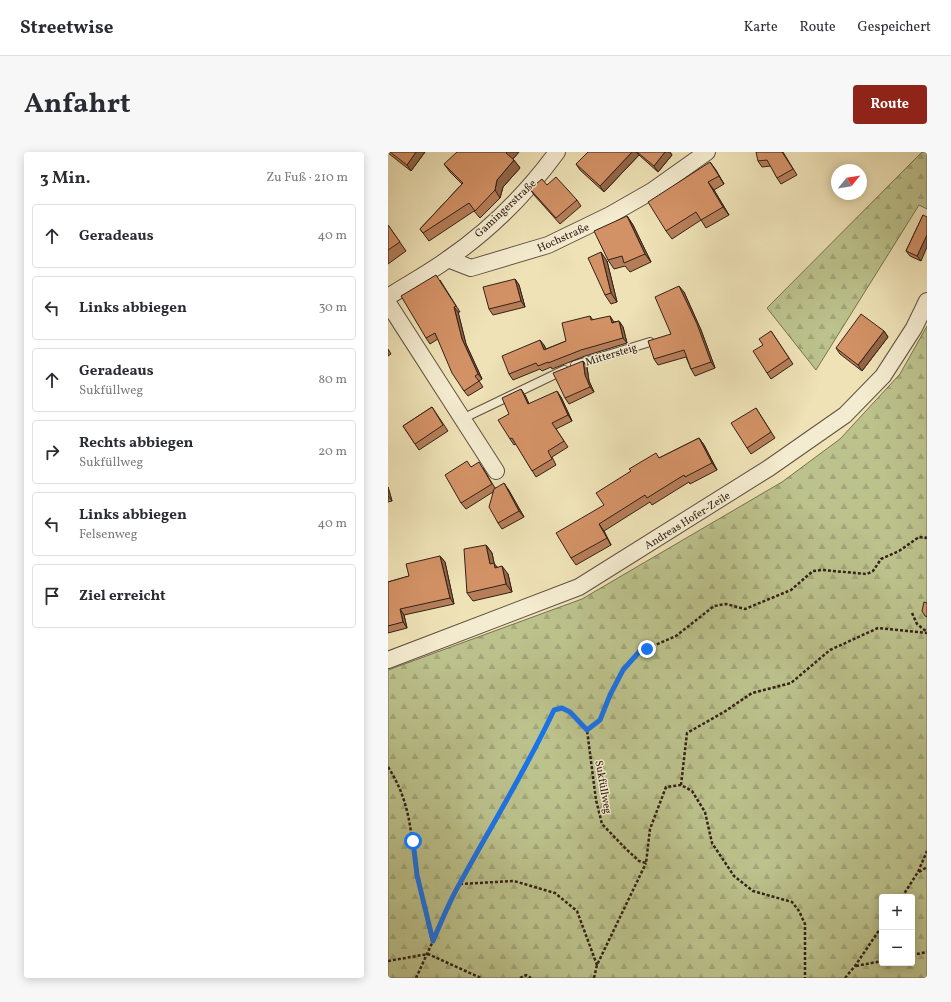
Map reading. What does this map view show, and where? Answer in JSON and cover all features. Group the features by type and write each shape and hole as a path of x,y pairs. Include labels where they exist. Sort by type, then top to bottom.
{"street":[{"name":"Gamingerstraße","path":"448,260 499,218 538,178 557,152"},
{"name":"Hochstraße","path":"448,260 471,268 548,245 610,215 652,191 708,152"},
{"path":"388,297 448,260"},
{"name":"Andreas Hofer-Zeile","path":"388,660 578,588 770,468 845,415 883,376 914,328 927,301"},
{"path":"388,303 464,418 496,471"}],"lane":[{"name":"Mittersteig","path":"464,418 574,366 650,342"}],"path":[{"path":"416,978 459,884 499,816 522,770 535,750 554,710 562,708 570,712 587,730 600,720 610,695 623,670 639,652 676,636 714,606 726,604 745,609 791,590 813,571 822,570 867,574 873,571 881,559 899,551 919,537 927,536"},
{"path":"912,613 917,624 927,632"},
{"path":"681,785 687,733 752,694 791,683 830,650 878,628 927,632"},
{"name":"Sukfüllweg","path":"587,730 596,800 602,824 625,848 639,860 646,863"},
{"path":"388,767 405,798 413,841 417,875 433,941"},
{"path":"594,978 597,965 646,863 650,829 666,787 681,785 692,791 705,812 712,843 734,876 753,891 792,902 799,911 805,930 805,978"},
{"path":"904,894 918,872 927,851"},
{"path":"918,872 927,867"},
{"path":"459,884 514,881 555,893 578,911 597,965"},
{"path":"845,978 879,930"},
{"path":"915,954 927,952"},
{"path":"388,962 428,954 480,978"},
{"path":"855,966 879,962"},
{"path":"520,978 526,975 531,978"}],"green space":[{"path":"922,152 927,152 927,209 919,205 816,370 767,308"},
{"path":"927,326 927,978 388,978 388,670 582,599 782,482 840,439 900,374"}],"building":[{"path":"390,152 416,152 407,165"},
{"path":"457,152 507,152 506,153 514,160 497,180 495,190 475,211 469,203 423,233 420,229 463,183 444,164"},
{"path":"588,152 632,152 600,186 576,164"},
{"path":"637,152 665,152 654,166"},
{"path":"756,152 782,152 793,169 777,178 767,160 758,161"},
{"path":"710,162 719,176 708,182 723,207 701,220 696,212 666,231 648,202"},
{"path":"556,177 577,200 556,218 530,189 542,179 547,185"},
{"path":"923,215 927,217 927,235 917,256 906,251"},
{"path":"627,216 645,254 624,263 622,256 608,260 594,231"},
{"path":"388,225 400,242 388,250"},
{"path":"601,252 611,293 605,295 588,258"},
{"path":"436,275 456,306 454,307 462,339 478,374 475,376 479,381 464,391 452,373 435,333 426,338 401,296"},
{"path":"515,279 521,301 489,309 483,287"},
{"path":"679,286 697,324 711,362 691,369 684,350 654,359 648,341 671,334 655,297"},
{"path":"861,314 884,331 858,365 836,348"},
{"path":"590,316 591,320 610,316 612,323 619,321 623,338 581,350 538,366 536,363 509,374 502,356 540,340 544,350 566,341 562,323"},
{"path":"771,331 789,358 767,373 753,351 763,345 759,339"},
{"path":"583,361 585,375 590,387 565,398 553,373"},
{"path":"521,389 528,404 557,391 568,415 552,423 564,441 548,451 552,459 532,471 512,438 510,439 498,420 509,414 502,398"},
{"path":"432,407 443,425 415,444 403,426"},
{"path":"756,408 771,432 747,448 731,423"},
{"path":"699,438 712,463 685,477 684,475 647,498 645,495 599,524 607,538 571,558 556,533 604,505 596,493 631,471 629,469 656,453 659,458"},
{"path":"467,461 471,467 479,462 492,484 461,503 445,475"},
{"path":"504,483 519,511 498,523 489,507 494,489"},
{"path":"486,545 490,564 494,563 495,568 502,566 506,584 467,593 464,549"},
{"path":"440,556 450,598 400,609 403,622 388,626 388,582 409,576 406,564"},
{"path":"924,602 927,603 927,617 922,611"}],"route":[{"path":"413,841 417,875 433,941 459,884 499,816 522,770 535,750 554,710 562,708 570,712 587,730 600,720 610,695 623,670 639,652 647,649"}]}
